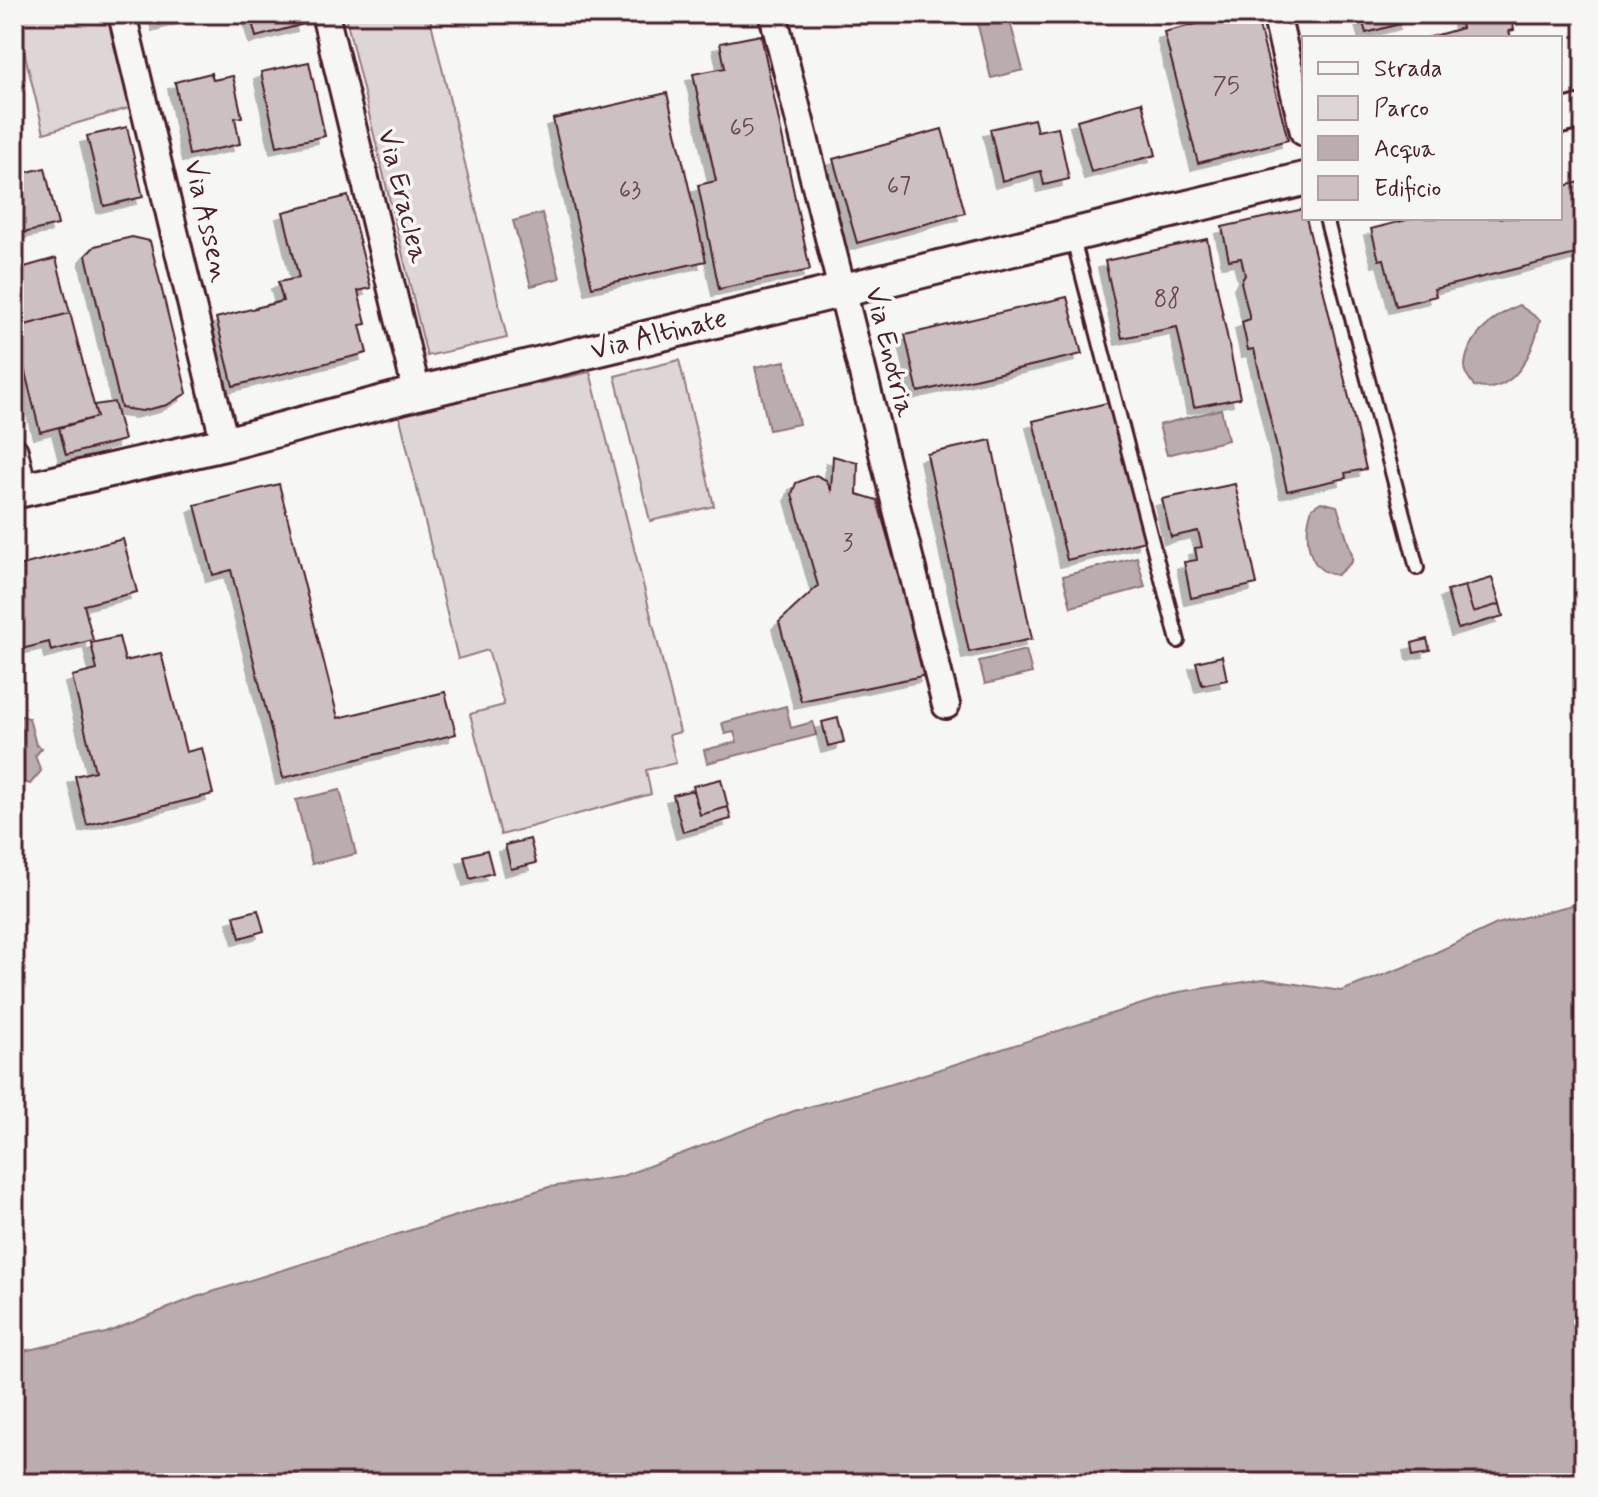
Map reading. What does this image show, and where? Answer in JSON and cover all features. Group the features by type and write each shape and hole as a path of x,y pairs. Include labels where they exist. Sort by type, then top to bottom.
{"street":[{"name":"Via Assen","path":"122,14 225,444"},
{"name":"Via Eraclea","path":"325,14 417,393"},
{"name":"Via Enotria","path":"773,14 946,705"},
{"path":"1276,14 1302,124"},
{"path":"1562,116 1584,111"},
{"name":"Via Altinate","path":"18,491 225,444 417,393 1302,179"},
{"path":"14,451 18,491"}],"lane":[{"path":"1327,220 1417,568"},
{"path":"1072,235 1178,641"}],"green space":[{"path":"15,14 111,14 132,107 44,133"},
{"path":"345,14 429,14 507,338 427,356"},
{"path":"679,360 714,506 650,521 615,376"},
{"path":"590,372 680,732 669,735 676,763 646,770 651,794 501,835 470,714 504,705 488,650 458,659 399,414"}],"water":[{"path":"975,14 1008,14 1023,70 991,78"},
{"path":"542,213 560,278 531,286 513,221"},
{"path":"1519,305 1540,320 1527,358 1511,379 1500,385 1488,388 1474,386 1465,372 1474,340 1499,316"},
{"path":"785,361 799,424 769,430 755,367"},
{"path":"1221,409 1228,440 1167,455 1159,425"},
{"path":"1321,502 1337,506 1352,555 1352,562 1337,575 1318,567 1310,549 1309,518 1312,508"},
{"path":"1137,557 1145,587 1071,607 1063,576"},
{"path":"1026,650 1032,673 985,684 979,661"},
{"path":"786,706 791,728 813,722 816,735 707,763 704,750 737,742 734,732 725,734 722,723"},
{"path":"14,714 29,718 36,745 42,748 35,756 41,771 30,784 14,779"},
{"path":"340,790 356,854 312,864 296,800"},
{"path":"1584,902 1584,1483 14,1483 14,1353 106,1333 196,1297 549,1187 620,1177 794,1111 906,1080 1179,992 1264,979 1341,991 1407,966 1497,924"}],"building":[{"path":"156,14 195,14 159,24"},
{"path":"250,14 301,14 304,24 256,37"},
{"path":"1236,14 1256,14 1288,140 1198,163 1164,32"},
{"path":"1381,14 1404,14 1407,22 1366,33 1362,19"},
{"path":"1468,14 1511,14 1514,30 1509,31 1510,36 1434,36 1462,28 1460,19 1469,17"},
{"path":"761,35 810,270 719,289 698,185 716,181 693,74 725,68 720,43"},
{"path":"309,62 325,136 277,146 261,72"},
{"path":"211,73 213,80 233,76 242,117 235,118 240,144 189,155 175,82"},
{"path":"667,93 706,261 592,287 553,119"},
{"path":"1142,102 1156,155 1091,172 1077,120"},
{"path":"1034,119 1037,131 1058,127 1069,179 1044,185 1041,171 1002,181 990,129"},
{"path":"127,127 143,197 104,206 87,136"},
{"path":"942,129 965,213 857,243 833,159"},
{"path":"45,168 58,225 14,235 14,175"},
{"path":"1584,181 1584,252 1434,289 1436,296 1396,306 1384,259 1379,260 1371,229 1406,220 1562,220 1562,186"},
{"path":"348,196 371,288 358,291 366,324 360,325 367,353 233,386 216,318 283,301 278,282 299,278 283,212"},
{"path":"1302,209 1302,220 1307,220 1366,469 1345,473 1346,478 1287,491 1254,349 1248,350 1242,322 1250,319 1241,282 1245,275 1241,258 1229,260 1222,227"},
{"path":"132,237 150,241 187,393 167,405 142,411 121,408 86,255 95,246"},
{"path":"1207,239 1240,398 1194,407 1177,327 1122,338 1105,261"},
{"path":"56,258 70,313 14,328 14,270"},
{"path":"1067,297 1082,354 918,392 905,335"},
{"path":"70,313 97,417 40,432 14,328"},
{"path":"114,402 124,440 66,455 59,428 97,417 94,405"},
{"path":"1111,402 1145,541 1067,560 1033,421"},
{"path":"991,440 1032,639 969,652 927,454"},
{"path":"833,456 858,463 857,494 877,500 927,675 801,701 779,622 818,586 792,494 796,483 816,475 826,480 831,490"},
{"path":"279,484 338,718 445,692 456,734 283,778 231,570 213,575 195,505"},
{"path":"1235,484 1257,584 1191,598 1184,562 1197,560 1195,548 1202,547 1198,531 1171,537 1162,499"},
{"path":"123,539 137,592 84,605 93,640 51,651 49,642 14,651 14,567"},
{"path":"1492,578 1500,604 1473,612 1465,586"},
{"path":"1465,586 1473,612 1500,604 1503,616 1458,629 1447,591"},
{"path":"119,637 125,661 161,653 186,752 202,748 213,794 87,825 75,776 95,771 72,676 97,670 91,643"},
{"path":"1427,639 1430,650 1414,653 1412,643"},
{"path":"1222,656 1227,680 1202,685 1196,662"},
{"path":"838,718 844,742 828,746 822,722"},
{"path":"721,779 728,807 700,815 693,786"},
{"path":"693,790 700,815 728,807 731,819 683,832 673,795"},
{"path":"530,839 536,863 511,869 505,845"},
{"path":"487,850 493,873 470,879 464,856"},
{"path":"258,910 264,931 240,938 234,916"}]}
